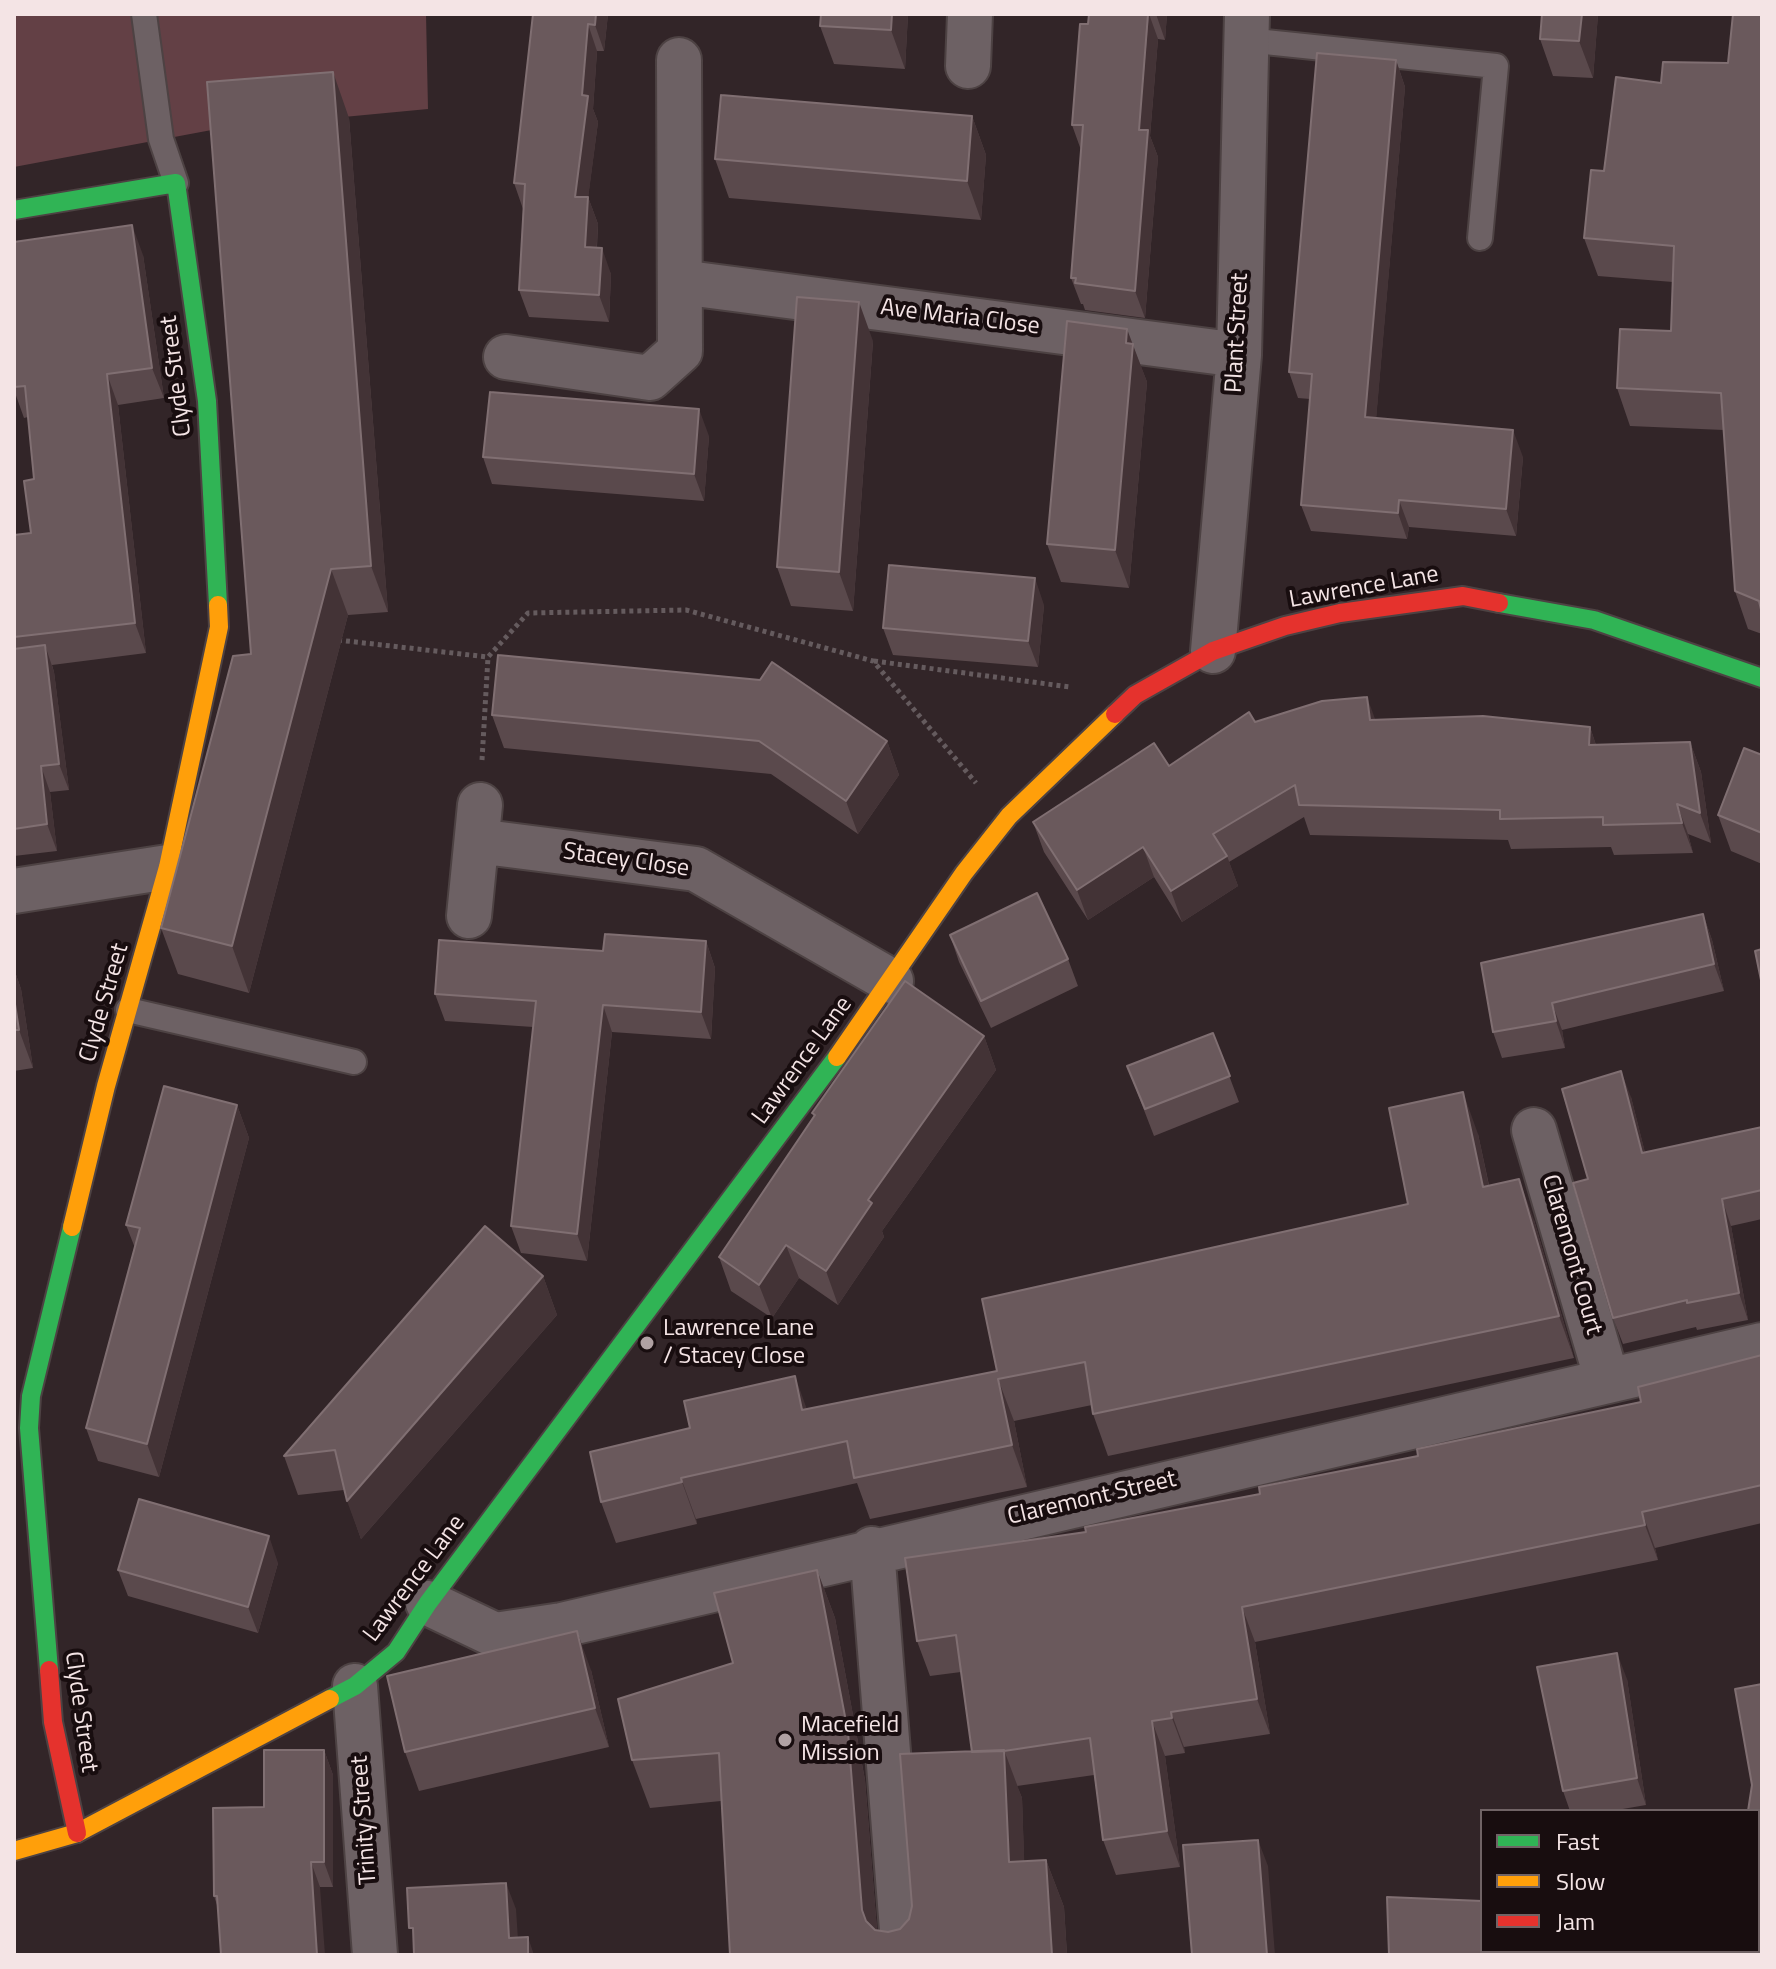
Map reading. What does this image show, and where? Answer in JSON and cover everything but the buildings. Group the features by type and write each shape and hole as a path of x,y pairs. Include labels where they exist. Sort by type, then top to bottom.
{"street":[{"path":"968,66 970,14"},
{"name":"Plant Street","path":"1213,651 1239,355 1246,27"},
{"path":"506,357 650,378 680,351 679,60"},
{"path":"14,210 176,183"},
{"name":"Clyde Street","path":"77,1833 53,1722 29,1428 22,1398 168,867 219,627 207,401 176,183"},
{"name":"Ave Maria Close","path":"680,282 1239,355"},
{"name":"Lawrence Lane","path":"14,1851 77,1833 355,1686 396,1652 428,1603 827,1072 964,873 1009,816 1135,695 1213,651 1285,626 1340,613 1463,596 1594,620 1762,678"},
{"path":"469,916 478,823"},
{"name":"Stacey Close","path":"478,823 696,869 891,981"},
{"path":"14,891 168,867"},
{"name":"Claremont Court","path":"1534,1130 1607,1380"},
{"name":"Claremont Street","path":"428,1603 495,1635 562,1625 872,1549 1762,1345"},
{"path":"872,1549 904,1955"},
{"name":"Trinity Street","path":"355,1686 375,1955"}],"lane":[{"path":"144,14 161,139 176,183"},
{"path":"1246,27 1496,66 1480,238"},
{"path":"128,1010 354,1062"}],"path":[{"path":"478,823 488,657 528,613 686,610 873,661 1135,695"},
{"path":"333,639 488,657"},
{"path":"873,661 976,784 1009,816"}],"shaded area":[{"path":"14,14 426,14 428,109 217,129 14,167"}],"traffic: fast":[{"path":"14,210 176,183 207,401 218,605"},
{"path":"1499,603 1594,620 1762,678"},
{"path":"330,1699 355,1686 396,1652 428,1603 837,1057"},
{"path":"49,1670 29,1428 31,1396 72,1227"}],"traffic: slow":[{"path":"72,1227 106,1086 168,867 219,627 218,605"},
{"path":"837,1057 964,873 1009,816 1115,714"},
{"path":"14,1851 77,1833 330,1699"}],"traffic: jam":[{"path":"1115,714 1135,695 1213,651 1285,626 1340,613 1463,596 1499,603"},
{"path":"49,1670 53,1722 77,1833"}],"place":[{"name":"Lawrence Lane / Stacey Close","path":"647,1343"},
{"name":"Macefield Mission","path":"785,1740"}]}
